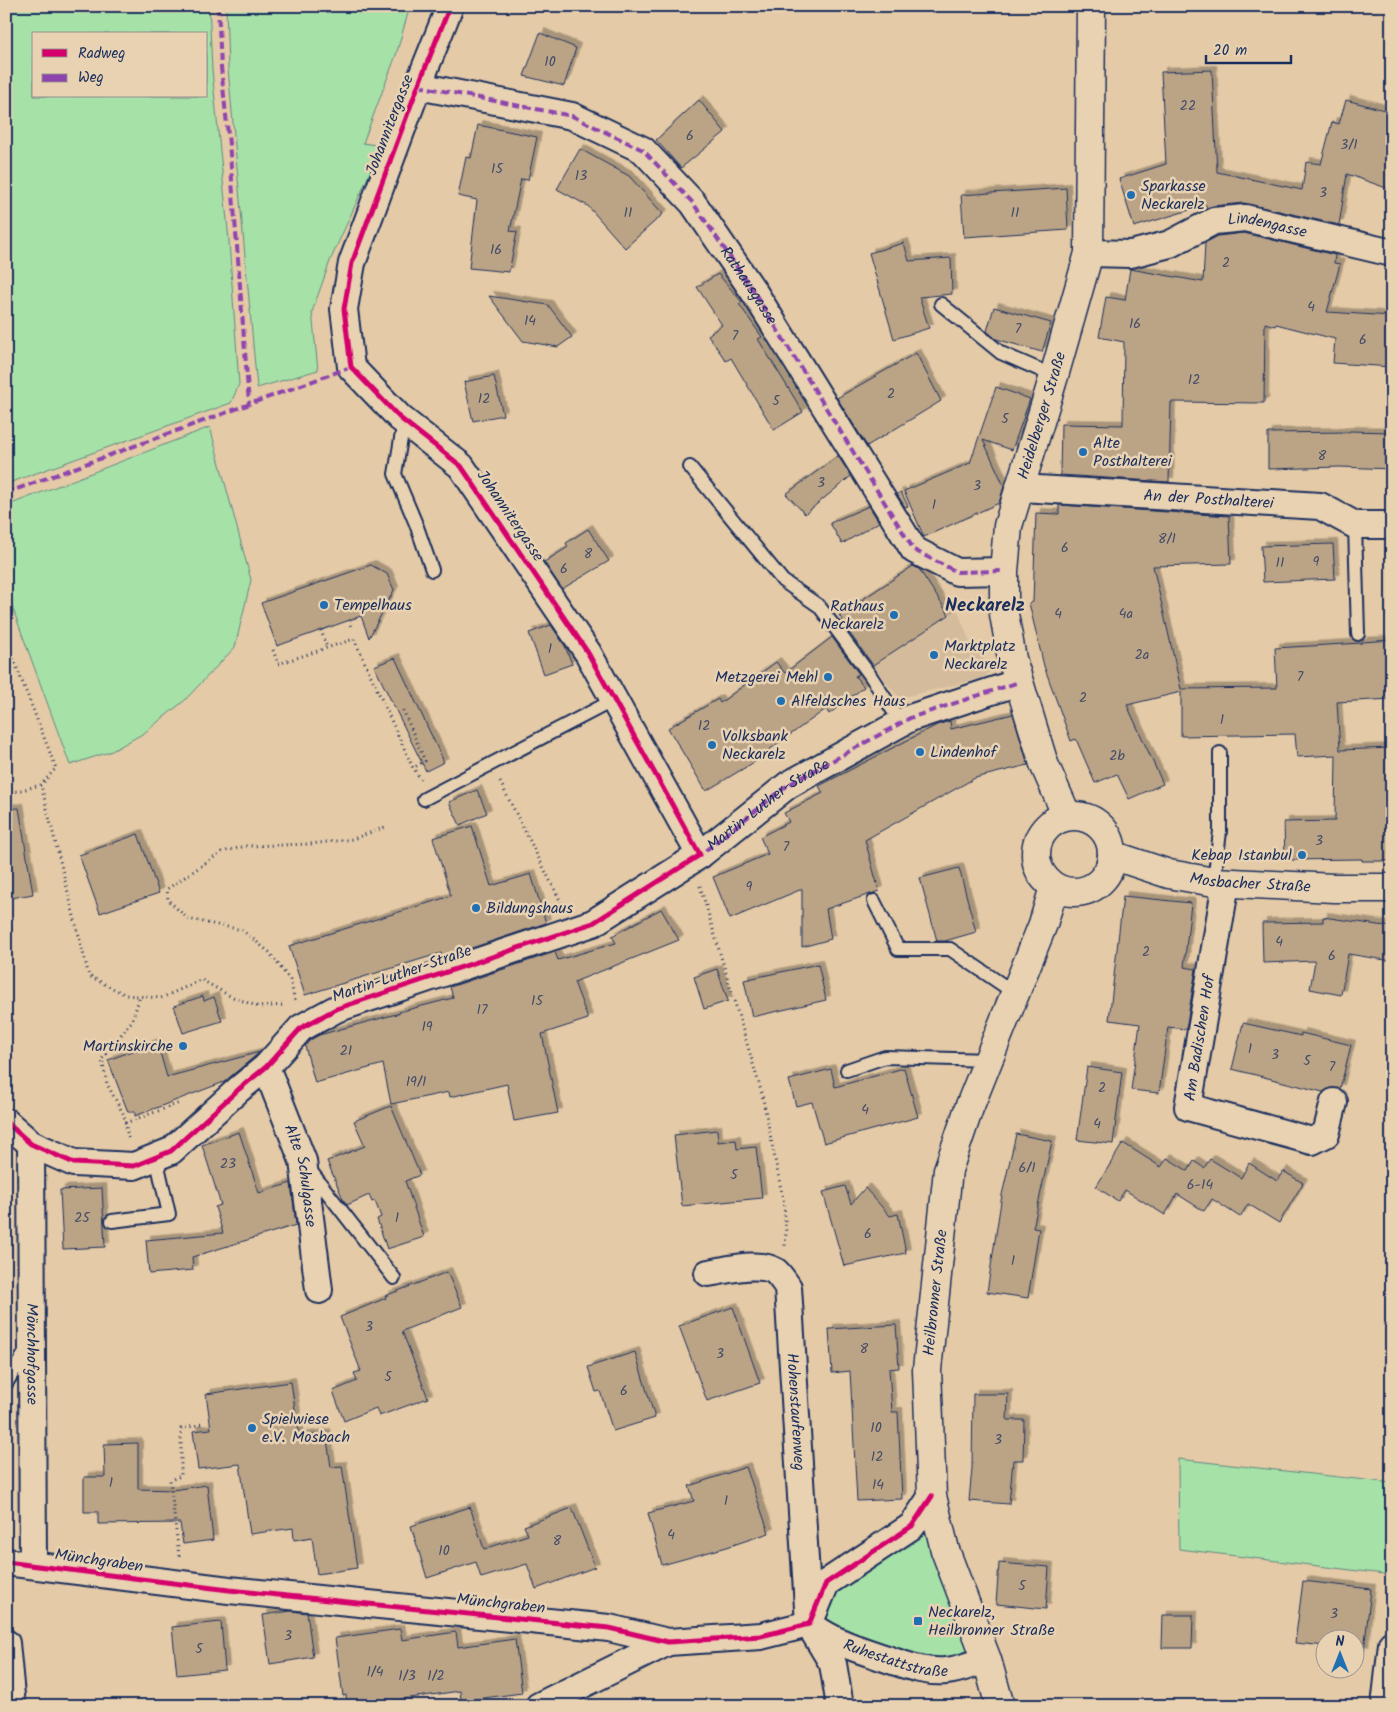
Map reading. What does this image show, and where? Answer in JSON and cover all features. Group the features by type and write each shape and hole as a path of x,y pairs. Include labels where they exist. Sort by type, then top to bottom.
{"street":[{"name":"Johannitergasse","path":"450,6 352,263 344,309 351,367 404,421 461,466 588,653 614,700 694,859"},
{"name":"Heidelberger Straße","path":"1067,816 1044,764 1012,659 1004,614 1004,571 1008,526 1021,488 1089,253 1091,6"},
{"name":"Rathausgasse","path":"418,86 572,116 643,150 693,203 754,292 914,550 956,572 1004,571"},
{"name":"Lindengasse","path":"1089,253 1131,254 1170,244 1214,220 1245,218 1392,253"},
{"name":"An der Posthalterei","path":"1021,488 1320,506 1355,525 1392,525"},
{"name":"Martin-Luther-Straße","path":"145,1161 171,1151 266,1066 298,1016 336,1009 593,923 694,859 788,785 910,718 1019,682"},
{"path":"1067,816 1084,817 1100,826 1108,837 1112,855 1110,865 1103,879 1093,887 1082,892 1062,890 1054,887 1040,872 1036,862 1036,849 1040,837 1049,824 1067,816"},
{"name":"Mosbacher Straße","path":"1112,855 1168,874 1220,882 1334,888 1392,888"},
{"name":"Am Badischen Hof","path":"1220,882 1188,1108 1312,1141 1326,1134 1334,1102"},
{"name":"Heilbronner Straße","path":"1000,1706 987,1660 944,1550 932,1496 927,1370 948,1170 969,1108 1043,924 1054,887"},
{"name":"Alte Schulgasse","path":"266,1066 303,1161 319,1290"},
{"path":"6,1122 31,1144 74,1163 145,1161"},
{"name":"Mönchhofgasse","path":"31,1144 34,1564"},
{"path":"708,1273 757,1266 767,1267 776,1272"},
{"name":"Hohenstaufenweg","path":"776,1272 788,1287 809,1624"},
{"path":"840,1706 833,1664 809,1624 826,1583 912,1526 932,1496"},
{"name":"Münchgraben","path":"6,1562 239,1591 609,1628 668,1642 761,1636 809,1624"},
{"name":"Ruhestattstraße","path":"809,1624 828,1637 855,1650 917,1668 932,1671 948,1671 987,1660"},
{"path":"548,1704 668,1642"},
{"path":"6,1643 12,1706"},
{"path":"1385,1706 1392,1644"}],"lane":[{"path":"942,304 1001,353 1054,376"},
{"path":"404,421 395,474 416,524 432,570"},
{"path":"690,467 783,581 819,606 870,675 901,723"},
{"path":"1355,525 1358,634"},
{"path":"424,799 614,700"},
{"path":"1220,753 1220,882"},
{"path":"874,901 898,949 950,949 1016,994"},
{"path":"847,1070 885,1057 989,1060"},
{"path":"112,1221 169,1214 145,1161"},
{"path":"303,1161 394,1278"},
{"path":"6,1384 32,1341"}],"path":[{"path":"349,620 351,627"},
{"path":"321,630 327,648"},
{"path":"273,650 278,664 354,639 413,768 425,761 404,710"},
{"path":"6,640 56,768 40,785 6,794"},
{"path":"491,764 575,929"},
{"path":"40,785 89,976 126,995 161,998 202,980 230,996 259,1007 298,1016 290,980 269,952 242,930 188,919 168,900 166,889 222,852 246,846 310,844 353,839 388,826"},
{"path":"694,859 762,1094 784,1204 786,1234 783,1260 776,1272"},
{"path":"140,996 132,1021 102,1060 107,1084 124,1114 145,1161"},
{"path":"182,1584 170,1480 181,1476 181,1429 202,1424"}],"shaded area":[{"name":"Marktplatz Neckarelz","path":"957,609 971,645 992,668 984,678 899,698 872,665"}],"green space":[{"path":"6,6 209,6 212,70 229,241 239,384 231,403 6,484"},
{"path":"226,6 410,6 396,55 363,143 382,146 330,261 312,312 318,370 257,388 228,68"},
{"path":"210,427 251,580 235,647 184,701 144,733 112,751 70,765 6,590 6,506"},
{"path":"1178,1459 1392,1483 1392,1575 1179,1549"},
{"path":"932,1496 987,1660 948,1671 809,1624 826,1583"}],"building":[{"path":"540,33 576,48 564,86 524,76"},
{"path":"1212,70 1217,172 1302,190 1306,162 1321,164 1332,122 1339,124 1346,100 1392,112 1392,190 1347,174 1339,225 1244,203 1206,208 1206,205 1134,227 1119,179 1166,164 1161,72"},
{"path":"699,100 725,132 681,168 656,140"},
{"path":"478,125 537,137 528,180 521,179 510,231 517,232 509,272 469,268 477,200 458,196 466,157 471,158"},
{"path":"580,149 629,176 663,214 625,248 588,206 557,189"},
{"path":"1066,188 1068,230 964,237 961,195"},
{"path":"1244,233 1335,255 1334,263 1340,264 1327,312 1392,316 1392,367 1333,363 1335,339 1265,323 1264,403 1171,402 1169,482 1060,475 1061,424 1123,425 1124,342 1099,337 1106,297 1125,300 1130,269 1203,282 1205,243 1218,236"},
{"path":"904,243 909,261 951,258 952,294 919,297 929,328 894,339 869,253"},
{"path":"718,274 742,302 739,304 762,337 758,339 803,412 774,430 731,358 726,361 708,335 722,325 697,287"},
{"path":"489,296 548,305 572,337 558,347 523,341"},
{"path":"994,307 1051,323 1042,352 996,339 987,331"},
{"path":"916,353 941,401 867,446 837,398"},
{"path":"494,376 503,415 473,421 464,382"},
{"path":"996,387 1030,399 1012,450 983,440 1004,486 999,503 924,537 904,491 970,463"},
{"path":"1392,432 1392,469 1340,467 1268,469 1268,433"},
{"path":"838,456 851,476 805,514 786,494"},
{"path":"901,492 908,506 905,507 897,494"},
{"path":"1059,505 1229,516 1231,564 1153,566 1181,689 1277,688 1275,648 1392,640 1392,699 1337,702 1340,750 1392,748 1392,861 1362,861 1362,859 1285,860 1284,822 1335,821 1336,755 1297,757 1295,734 1181,736 1181,692 1127,705 1163,784 1129,799 1117,774 1095,783 1076,739 1071,741 1044,666 1029,603 1033,602 1036,513 1059,514"},
{"path":"869,506 879,522 842,544 830,523"},
{"path":"588,529 609,561 562,589 544,562 568,547 566,543"},
{"path":"1333,544 1335,579 1263,582 1261,546"},
{"name":"Tempelhaus","path":"371,565 387,574 394,590 369,638 361,616 277,646 261,603"},
{"name":"Rathaus Neckarelz","path":"913,566 919,569 949,615 873,665 845,627 839,615"},
{"path":"551,625 565,646 572,664 544,674 529,633"},
{"path":"832,637 859,674 855,676 864,687 829,714 826,709 756,761 706,791 668,728 718,699 720,703 776,662 785,673"},
{"path":"395,658 444,762 426,771 374,666"},
{"path":"1013,714 1028,765 975,778 865,840 879,891 826,909 831,939 802,947 802,889 730,919 713,877 768,854 760,837 789,822 784,813 823,793 819,786 937,725 950,721 951,729"},
{"path":"477,790 487,813 460,825 449,802"},
{"path":"19,808 33,894 6,899 6,809"},
{"name":"Bildungshaus","path":"472,826 491,886 531,874 546,923 442,958 441,953 305,995 289,946 451,896 433,838"},
{"path":"138,834 159,893 100,913 79,855"},
{"path":"959,868 976,932 945,941 937,941 920,878"},
{"path":"1123,896 1191,903 1184,967 1196,969 1186,1029 1168,1027 1159,1093 1131,1090 1140,1024 1109,1020"},
{"path":"661,909 679,940 574,982 588,1019 542,1034 558,1113 514,1121 507,1084 450,1097 449,1092 391,1104 383,1064 315,1083 305,1046 310,1040 319,1035 453,998 450,987 555,952 558,960 616,943 612,936"},
{"path":"1323,917 1392,927 1392,961 1348,954 1341,995 1310,989 1315,961 1263,963 1262,923 1323,922"},
{"path":"818,964 826,1000 752,1017 744,980"},
{"path":"717,969 728,1001 704,1009 694,977"},
{"path":"203,996 204,1001 214,997 222,1021 183,1033 174,1006"},
{"path":"1243,1023 1301,1036 1301,1033 1351,1045 1340,1089 1330,1088 1323,1092 1232,1069"},
{"path":"157,1042 167,1077 260,1052 224,1082 135,1116 135,1112 128,1112 108,1060"},
{"path":"1087,1067 1122,1072 1113,1144 1077,1140"},
{"path":"904,1068 918,1117 824,1143 812,1102 796,1106 789,1080 831,1069 835,1087"},
{"path":"391,1106 420,1175 405,1181 424,1237 387,1249 377,1219 381,1217 375,1201 372,1202 369,1195 347,1205 327,1161 365,1146 354,1121"},
{"path":"717,1130 718,1142 736,1140 737,1149 756,1147 762,1198 682,1206 674,1135"},
{"path":"239,1132 259,1193 291,1183 296,1225 192,1257 193,1270 149,1274 146,1240 223,1233 215,1207 221,1205 202,1145"},
{"path":"1016,1134 1052,1141 1033,1228 1039,1229 1028,1298 987,1292 1002,1195"},
{"path":"1123,1143 1161,1167 1167,1158 1188,1171 1194,1161 1204,1168 1210,1159 1241,1178 1249,1163 1277,1181 1283,1171 1303,1183 1279,1223 1248,1204 1240,1217 1212,1199 1204,1211 1177,1194 1165,1215 1125,1190 1118,1201 1096,1187"},
{"path":"845,1186 851,1204 865,1188 890,1216 898,1214 906,1253 844,1266 823,1192"},
{"path":"102,1188 105,1247 63,1249 60,1190"},
{"path":"447,1272 462,1307 402,1331 428,1398 379,1416 376,1408 344,1421 333,1391 357,1381 354,1373 361,1371 340,1317 386,1298 385,1296"},
{"path":"733,1307 760,1383 707,1401 679,1326"},
{"path":"896,1325 899,1368 889,1369 892,1412 898,1412 902,1499 857,1501 850,1371 832,1373 829,1329"},
{"path":"635,1352 655,1418 613,1431 600,1391 596,1392 588,1367"},
{"path":"291,1382 299,1437 326,1433 331,1467 342,1466 357,1568 317,1574 312,1537 294,1540 293,1528 250,1534 240,1464 198,1469 193,1431 211,1429 206,1394"},
{"path":"973,1394 1008,1394 1007,1420 1024,1420 1023,1460 1013,1460 1009,1504 969,1501 972,1468"},
{"path":"138,1443 138,1489 173,1490 207,1485 213,1540 183,1544 180,1523 98,1524 98,1512 84,1512 84,1477 105,1477 104,1444"},
{"path":"746,1467 769,1533 662,1565 648,1513 694,1501 689,1486"},
{"path":"470,1507 484,1549 528,1535 524,1526 572,1508 595,1567 536,1589 527,1564 481,1578 476,1562 427,1578 411,1526"},
{"path":"999,1563 1049,1567 1046,1609 996,1604"},
{"path":"1303,1581 1371,1589 1366,1633 1366,1630 1316,1630 1316,1645 1295,1643"},
{"path":"291,1611 307,1613 313,1657 270,1664 263,1615"},
{"path":"1163,1615 1193,1615 1192,1648 1162,1648"},
{"path":"221,1622 225,1670 177,1675 172,1627"},
{"path":"400,1629 402,1640 456,1632 458,1647 515,1639 522,1693 461,1701 460,1691 374,1703 374,1706 347,1706 346,1695 343,1696 335,1638"}],"marked path":[{"path":"218,6 221,67 230,154 249,404"},
{"path":"418,86 572,116 643,150 693,203 754,292 914,550 957,572 1004,571"},
{"path":"6,493 351,367"},
{"path":"696,858 788,785 910,718 1019,682"}],"cycle path":[{"path":"6,1122 31,1144 74,1163 134,1166 171,1151 266,1067 301,1028 336,1009 593,923 700,855 588,653 461,466 400,418 351,367 344,309 352,263 450,6"},
{"path":"6,1562 229,1590 609,1628 668,1642 761,1636 809,1624 826,1583 912,1526 932,1496"}],"place":[{"name":"Sparkasse Neckarelz","path":"1131,195"},
{"name":"Alte Posthalterei","path":"1083,452"},
{"name":"Tempelhaus","path":"324,605"},
{"name":"Rathaus Neckarelz","path":"894,615"},
{"name":"Marktplatz Neckarelz","path":"934,655"},
{"name":"Metzgerei Mehl","path":"828,677"},
{"name":"Alfeldsches Haus","path":"781,701"},
{"name":"Volksbank Neckarelz","path":"712,745"},
{"name":"Lindenhof","path":"920,752"},
{"name":"Kebap Istanbul","path":"1302,855"},
{"name":"Bildungshaus","path":"476,908"},
{"name":"Martinskirche","path":"183,1046"},
{"name":"Spielwiese e.V. Mosbach","path":"252,1428"},
{"name":"Neckarelz, Heilbronner Straße","path":"918,1621"}],"district":[{"name":"Neckarelz","path":"985,606"}]}
